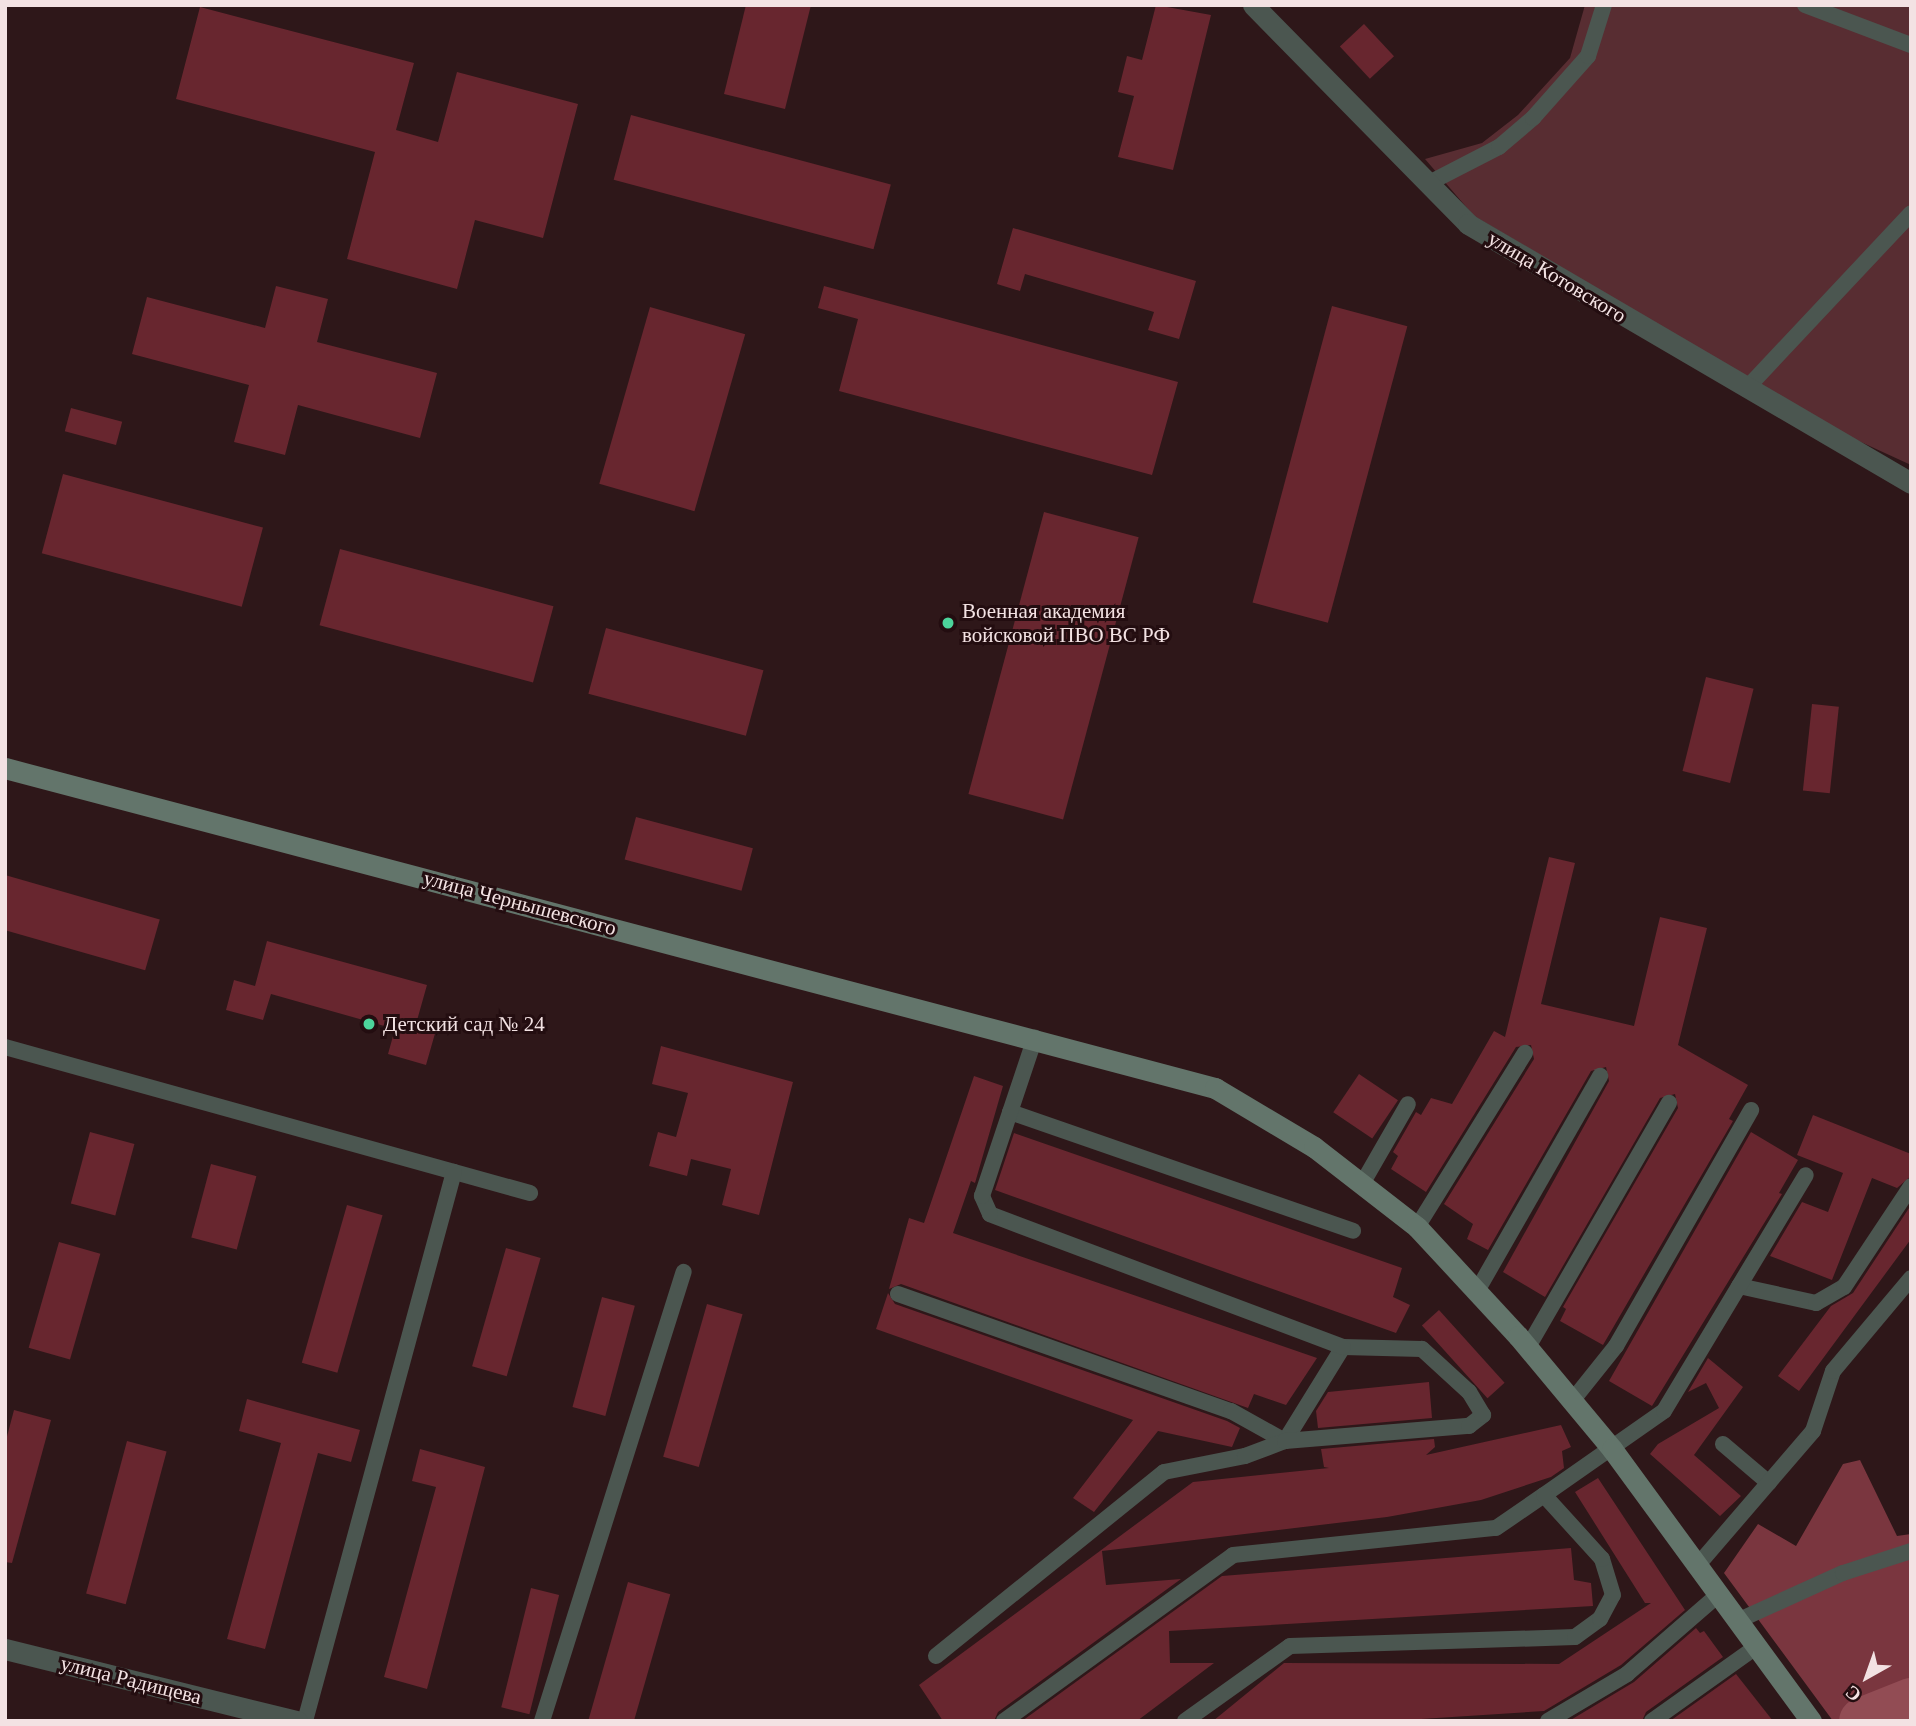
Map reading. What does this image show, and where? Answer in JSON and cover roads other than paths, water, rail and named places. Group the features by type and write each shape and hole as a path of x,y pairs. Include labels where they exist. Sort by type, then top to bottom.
{"street":[{"name":"улица Котовского","path":"1253,5 1468,224 1746,389 1907,476"},
{"name":"улица Чернышевского","path":"5,768 1035,1038 1215,1088 1314,1147 1417,1227 1528,1347 1612,1449 1811,1721"},
{"name":"улица Радищева","path":"5,1649 297,1721"}],"lane":[{"path":"1427,184 1499,147 1533,118 1588,56 1604,5"},
{"path":"1805,5 1842,12 1911,45"},
{"path":"1746,389 1911,214"},
{"path":"936,1656 1164,1472 1245,1456 1285,1441 1469,1426 1483,1415 1469,1392 1422,1349 1343,1347 990,1214 982,1196 1035,1038"},
{"path":"5,1047 530,1193"},
{"path":"1417,1227 1525,1053"},
{"path":"1477,1291 1600,1076"},
{"path":"1528,1347 1669,1103"},
{"path":"1362,1184 1408,1104"},
{"path":"1572,1401 1616,1346 1751,1110"},
{"path":"1010,1112 1353,1231"},
{"path":"305,1721 454,1171"},
{"path":"1004,1721 1233,1555 1496,1528 1664,1411 1806,1175"},
{"path":"1739,1286 1816,1303 1844,1287 1911,1186"},
{"path":"542,1721 684,1272"},
{"path":"1697,1566 1813,1431 1833,1371 1911,1278"},
{"path":"898,1294 1231,1411 1285,1441"},
{"path":"1285,1441 1343,1347"},
{"path":"1723,1444 1769,1483"},
{"path":"1185,1721 1290,1646 1575,1637 1600,1619 1613,1595 1602,1559 1544,1495"},
{"path":"1737,1621 1843,1573 1911,1551"},
{"path":"1548,1721 1627,1674 1718,1595"},
{"path":"1652,1721 1759,1651"}],"waterway":[{"path":"1863,1721 1911,1702"}],"place":[{"name":"Военная академия войсковой ПВО ВС РФ","path":"948,623"},
{"name":"Детский сад № 24","path":"369,1024"}]}
